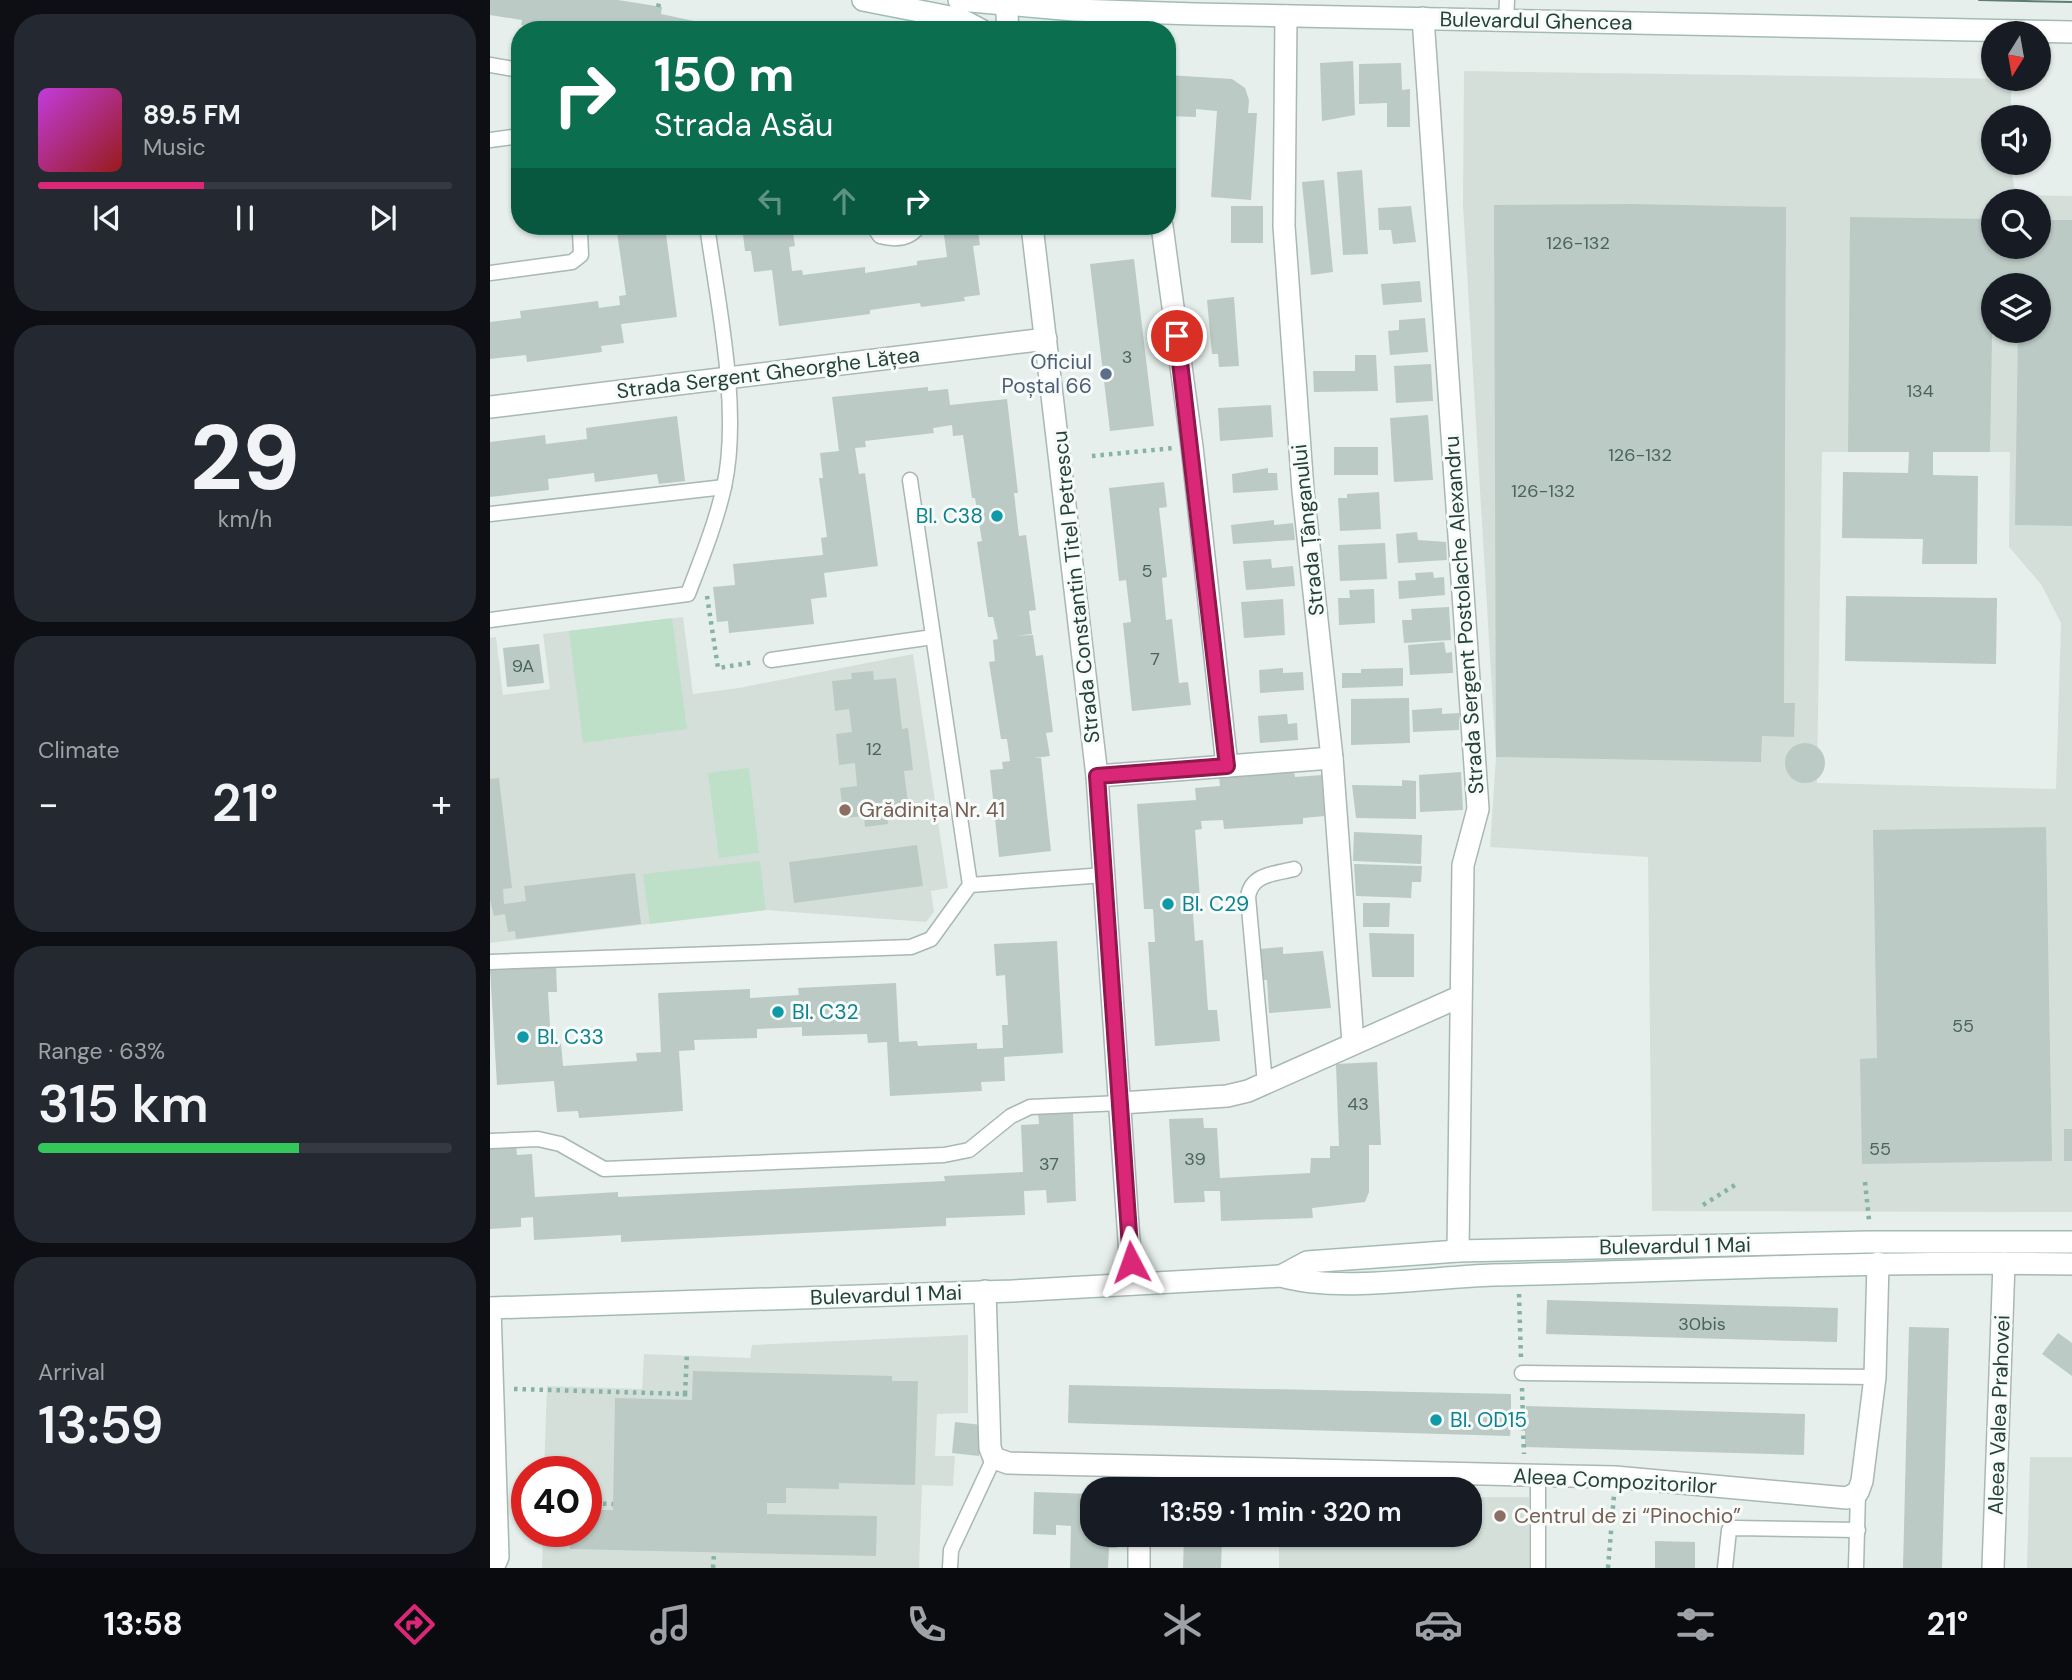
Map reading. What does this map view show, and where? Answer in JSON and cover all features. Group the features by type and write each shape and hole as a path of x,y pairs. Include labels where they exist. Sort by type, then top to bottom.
{"street":[{"path":"863,0 964,21"},
{"name":"Bulevardul Ghencea","path":"958,0 1286,16 1423,18 1506,10 2072,32"},
{"path":"1006,2 1007,21"},
{"name":"Strada Țânganului","path":"1286,16 1284,226 1303,491 1332,758 1353,1042"},
{"name":"Strada Sergent Postolache Alexandru","path":"1423,18 1478,809 1463,865 1459,997 1458,1251"},
{"name":"Strada Constantin Titel Petrescu","path":"1033,235 1097,776 1132,1284"},
{"path":"1163,235 1192,447 1227,766"},
{"name":"Strada Sergent Gheorghe Lățea","path":"490,407 1046,339"},
{"path":"1097,776 1332,758"},
{"path":"1121,1103 1227,1096 1265,1084 1353,1042 1459,997"},
{"name":"Bulevardul 1 Mai","path":"1281,1276 1307,1262 1458,1251 1694,1245 2072,1242"},
{"path":"1858,1492 1862,1481 1875,1377 1878,1263"},
{"name":"Bulevardul 1 Mai","path":"490,1308 985,1291 1281,1276 1309,1284 1878,1263 2072,1264"},
{"name":"Aleea Valea Prahovei","path":"1993,1568 2004,1263"},
{"path":"985,1291 990,1448 994,1458"},
{"path":"490,1308 498,1557 493,1568"},
{"name":"Aleea Compozitorilor","path":"994,1458 1008,1463 1123,1477"},
{"name":"Aleea Compozitorilor","path":"1163,1477 1247,1470 1531,1475 1615,1477 1847,1498 1858,1492"},
{"path":"1139,1547 1139,1568"}],"lane":[{"path":"490,65 511,68"},
{"path":"490,140 511,137"},
{"path":"490,273 572,262 581,255 580,235"},
{"path":"490,620 688,594 724,487 729,378 708,235"},
{"path":"879,235 890,239 910,235"},
{"path":"490,962 911,947 931,939 970,885 910,480"},
{"path":"490,514 724,487"},
{"path":"771,660 933,637"},
{"path":"1265,1084 1249,887 1255,879 1294,869"},
{"path":"970,885 1105,875"},
{"path":"490,1141 538,1139 560,1144 604,1168 944,1155 970,1150 1011,1116 1030,1107 1121,1103"},
{"path":"1660,1270 1694,1245 1732,1268"},
{"path":"1522,1373 1875,1377"},
{"path":"950,1568 951,1550 994,1458"},
{"path":"1531,1475 1538,1568"},
{"path":"1856,1568 1858,1492"},
{"path":"1725,1568 1727,1535 1729,1530 1735,1528 1858,1530"}],"path":[{"path":"658,7 660,0"},
{"path":"1092,456 1192,447"},
{"path":"694,580 705,578 718,668 771,660"},
{"path":"1865,1182 1869,1220"},
{"path":"1703,1205 1735,1185"},
{"path":"493,1389 685,1397 687,1352"},
{"path":"1523,1427 1531,1475"},
{"path":"1608,1568 1615,1477"},
{"path":"602,1504 613,1504"},
{"path":"713,1568 714,1553"}],"shaded area":[{"path":"1464,71 1981,79 1981,91 2011,91 2011,105 1981,105 1981,175 2012,175 2014,187 2017,189 1981,189 1981,259 2051,259 2051,196 2072,196 2072,1212 1652,1211 1648,857 1490,847 1496,757 1463,205","holes":["1822,452 2010,452 2009,547 2041,584 2061,623 2056,789 1817,783"]},
{"path":"683,617 693,694 739,688 913,654 948,888 931,891 934,912 926,922 766,910 490,943 490,638 496,637 503,695 550,689 543,634"},
{"path":"968,1335 968,1413 937,1414 935,1456 955,1456 953,1486 922,1485 919,1568 542,1568 543,1547 602,1547 602,1456 545,1456 547,1386 642,1389 644,1354 750,1358 752,1345"},
{"path":"2030,1457 2072,1457 2072,1568 2027,1568"},
{"name":"Centrul de zi “Pinochio”","path":"1482,1497 1529,1497 1529,1568 1279,1568 1279,1547 1482,1547"}],"green space":[{"path":"672,618 687,729 583,743 569,631"},
{"path":"749,768 759,853 719,858 708,773"},
{"path":"760,861 766,910 650,924 643,874"}],"building":[{"path":"490,0 618,0 662,7 661,14 694,21 522,21 490,15"},
{"path":"1353,61 1355,115 1322,121 1320,63"},
{"path":"1401,63 1402,90 1410,89 1410,127 1387,127 1387,103 1359,104 1359,64"},
{"path":"1176,76 1232,79 1245,88 1249,100 1248,113 1257,113 1251,200 1211,197 1217,111 1196,109 1196,117 1176,116"},
{"path":"1362,170 1368,254 1343,255 1337,172"},
{"path":"1324,180 1333,272 1311,275 1302,182"},
{"path":"1494,205 1786,207 1784,703 1795,703 1794,737 1762,736 1761,762 1496,757"},
{"path":"1231,206 1263,206 1263,243 1231,243"},
{"path":"1411,206 1416,242 1393,244 1391,230 1379,230 1378,208"},
{"path":"1850,217 1981,219 1981,259 2051,259 2051,220 2072,220 2072,526 2015,525 2018,343 2051,343 2051,273 1981,273 1981,343 1992,343 1990,452 1933,452 1933,475 1978,476 1977,564 1922,564 1923,539 1842,538 1843,472 1908,473 1909,452 1848,452"},
{"path":"617,235 666,235 677,317 621,324 624,343 601,346 602,352 527,362 526,355 490,359 490,322 521,318 520,311 598,301 599,308 620,305 619,296 626,295"},
{"path":"743,235 793,235 795,246 789,247 792,271 802,270 803,275 865,267 865,273 917,265 917,261 947,257 944,235 978,235 980,245 973,246 980,295 964,297 965,301 921,307 920,303 870,310 870,314 779,326 772,270 754,272 751,251 745,251"},
{"path":"1134,259 1154,426 1110,431 1090,264"},
{"path":"1420,281 1422,302 1383,305 1381,284"},
{"path":"1234,297 1239,366 1219,367 1218,354 1212,354 1207,300"},
{"path":"1425,318 1428,352 1390,355 1388,331 1399,330 1399,320"},
{"path":"1355,355 1376,355 1378,391 1314,392 1313,371 1355,371"},
{"path":"1431,364 1433,401 1396,403 1394,366"},
{"path":"928,387 928,391 948,389 950,405 1007,399 1018,493 1014,493 1019,536 1026,535 1036,610 1029,611 1032,634 1013,636 1033,635 1036,656 1043,655 1053,732 1046,733 1050,756 1034,758 1041,758 1051,851 999,857 990,770 1003,769 1002,762 1010,761 1007,739 1001,739 989,662 995,661 993,640 998,639 993,617 988,617 977,542 982,541 975,498 972,498 963,435 953,436 952,425 933,428 934,433 865,441 866,447 855,448 859,474 865,473 878,566 824,573 827,597 811,599 814,624 729,633 728,621 717,622 713,587 735,585 733,564 823,555 821,538 827,537 819,478 823,478 820,453 839,451 832,397"},
{"path":"1271,405 1273,437 1220,441 1218,408"},
{"path":"1428,415 1433,480 1394,482 1390,418"},
{"path":"677,416 685,481 659,484 657,474 595,482 594,473 548,479 549,490 490,497 490,442 545,435 546,444 587,439 586,428"},
{"path":"1334,447 1378,447 1378,475 1334,475"},
{"path":"1268,468 1268,473 1277,473 1278,490 1233,493 1232,474"},
{"path":"1164,482 1167,507 1159,508 1167,577 1162,578 1166,620 1172,619 1179,683 1188,682 1191,705 1132,711 1123,623 1131,622 1126,580 1119,581 1109,488"},
{"path":"1379,492 1381,529 1340,531 1338,498 1347,498 1347,494"},
{"path":"1274,520 1274,525 1293,523 1295,540 1233,544 1231,525"},
{"path":"1417,532 1418,540 1446,542 1447,560 1398,563 1396,534"},
{"path":"1385,543 1387,579 1340,581 1338,545"},
{"path":"1271,559 1272,568 1293,566 1295,586 1246,590 1243,561"},
{"path":"1433,572 1434,578 1444,577 1445,595 1399,599 1398,581 1416,580 1415,573"},
{"path":"1374,589 1375,623 1339,625 1338,598 1350,598 1349,590"},
{"path":"1846,596 1997,598 1996,664 1845,661"},
{"path":"1283,599 1285,635 1244,638 1241,602"},
{"path":"1449,607 1451,640 1404,643 1402,620 1412,620 1411,609"},
{"path":"1444,642 1446,653 1452,652 1453,673 1410,675 1408,645"},
{"path":"539,644 544,683 507,687 503,648"},
{"path":"1283,668 1283,673 1303,672 1304,690 1260,693 1259,670"},
{"path":"1403,668 1403,686 1342,688 1342,673 1361,673 1361,669"},
{"path":"873,671 874,680 896,678 902,729 908,728 913,770 904,771 909,812 887,815 888,824 865,827 864,816 844,818 840,788 857,786 855,763 839,765 836,734 852,732 849,709 835,711 832,681 852,679 851,673"},
{"path":"1409,698 1410,743 1351,745 1351,699"},
{"path":"1442,708 1442,714 1459,713 1459,730 1413,732 1412,710"},
{"path":"1287,714 1288,724 1297,723 1298,740 1260,743 1258,716"},
{"path":"1805,743 1813,744 1819,749 1824,755 1824,771 1819,777 1813,782 1805,783 1797,782 1791,777 1786,771 1785,763 1786,755 1791,749 1797,744"},
{"name":"Bl. C29","path":"1294,770 1295,777 1322,775 1325,816 1303,818 1303,824 1224,829 1223,820 1201,821 1202,829 1195,830 1200,899 1192,900 1195,941 1203,940 1208,1010 1217,1010 1220,1041 1155,1046 1148,942 1155,942 1153,909 1144,909 1137,804 1196,800 1195,788 1220,786 1219,776"},
{"path":"1461,772 1463,810 1420,812 1419,775"},
{"path":"499,778 512,888 503,889 504,904 526,901 524,886 635,873 641,924 516,939 515,931 508,932 505,914 494,916 490,900 490,779"},
{"path":"1402,780 1416,781 1416,819 1356,818 1352,785 1402,786"},
{"path":"2046,827 2052,1161 1862,1164 1860,1059 1877,1058 1873,830"},
{"path":"1354,832 1422,835 1421,864 1353,861"},
{"path":"917,845 923,886 794,903 789,862"},
{"path":"1354,864 1422,866 1421,882 1412,882 1411,898 1356,896"},
{"path":"1363,903 1390,903 1389,927 1363,927"},
{"path":"1369,933 1414,934 1414,977 1372,977"},
{"path":"1057,941 1063,1053 1004,1057 1005,1081 981,1082 982,1091 890,1096 887,1042 868,1043 867,1034 802,1036 802,1027 757,1029 757,1038 694,1040 695,1050 679,1051 683,1111 579,1118 578,1111 557,1112 554,1081 497,1085 490,969 556,964 557,992 548,992 551,1043 561,1043 563,1066 637,1061 636,1053 661,1052 658,993 750,989 750,998 799,995 798,988 896,983 899,1042 917,1041 918,1046 977,1043 977,1049 1003,1048 1002,1025 1008,1025 1005,975 996,976 994,944"},
{"path":"1283,947 1283,954 1323,951 1331,1008 1269,1013 1267,980 1262,980 1259,949"},
{"path":"1377,1062 1381,1145 1369,1145 1369,1192 1365,1202 1312,1208 1313,1218 1221,1221 1220,1191 1204,1191 1205,1202 1174,1203 1169,1119 1203,1118 1204,1128 1217,1128 1220,1178 1310,1173 1311,1158 1330,1158 1330,1146 1339,1146 1336,1064"},
{"path":"1073,1112 1076,1201 1047,1203 1046,1190 1024,1191 1025,1215 946,1218 946,1226 621,1242 621,1235 534,1240 533,1217 521,1218 521,1227 490,1229 490,1146 516,1144 517,1155 532,1154 535,1197 618,1192 618,1197 945,1181 944,1176 1023,1172 1021,1125 1039,1124 1038,1113"},
{"path":"2064,1129 2072,1129 2072,1161 2064,1161"},
{"path":"1547,1300 1838,1308 1837,1342 1546,1334"},
{"path":"1909,1327 1949,1328 1942,1568 1903,1568"},
{"path":"2058,1333 2072,1343 2072,1376 2042,1354"},
{"path":"693,1371 892,1376 892,1381 918,1381 915,1485 839,1483 839,1489 786,1488 786,1503 767,1503 767,1514 877,1516 876,1556 570,1549 602,1547 602,1510 613,1510 615,1398 692,1400"},
{"name":"Bl. OD15","path":"1069,1385 1511,1394 1511,1417 1526,1418 1526,1406 1805,1414 1804,1455 1525,1447 1525,1427 1511,1426 1510,1436 1068,1423"},
{"path":"955,1422 982,1425 979,1456 952,1453"},
{"path":"1034,1492 1080,1494 1080,1547 1117,1548 1109,1548 1108,1568 1070,1568 1071,1526 1056,1525 1056,1535 1033,1534"},
{"path":"1655,1541 1695,1542 1695,1568 1655,1568"},
{"path":"1184,1547 1222,1547 1221,1568 1183,1568"}],"tram line":[{"path":"1979,0 2072,2"}],"place":[{"name":"Oficiul Poștal 66","path":"1106,374"},
{"name":"Bl. C38","path":"997,516"},
{"name":"Grădinița Nr. 41","path":"845,810"},
{"name":"Bl. C29","path":"1168,904"},
{"name":"Bl. C32","path":"778,1012"},
{"name":"Bl. C33","path":"523,1037"},
{"name":"Bl. OD15","path":"1436,1420"},
{"name":"Centrul de zi “Pinochio”","path":"1500,1516"}],"route":[{"path":"1131,1262 1097,776 1227,766 1177,336"}]}
